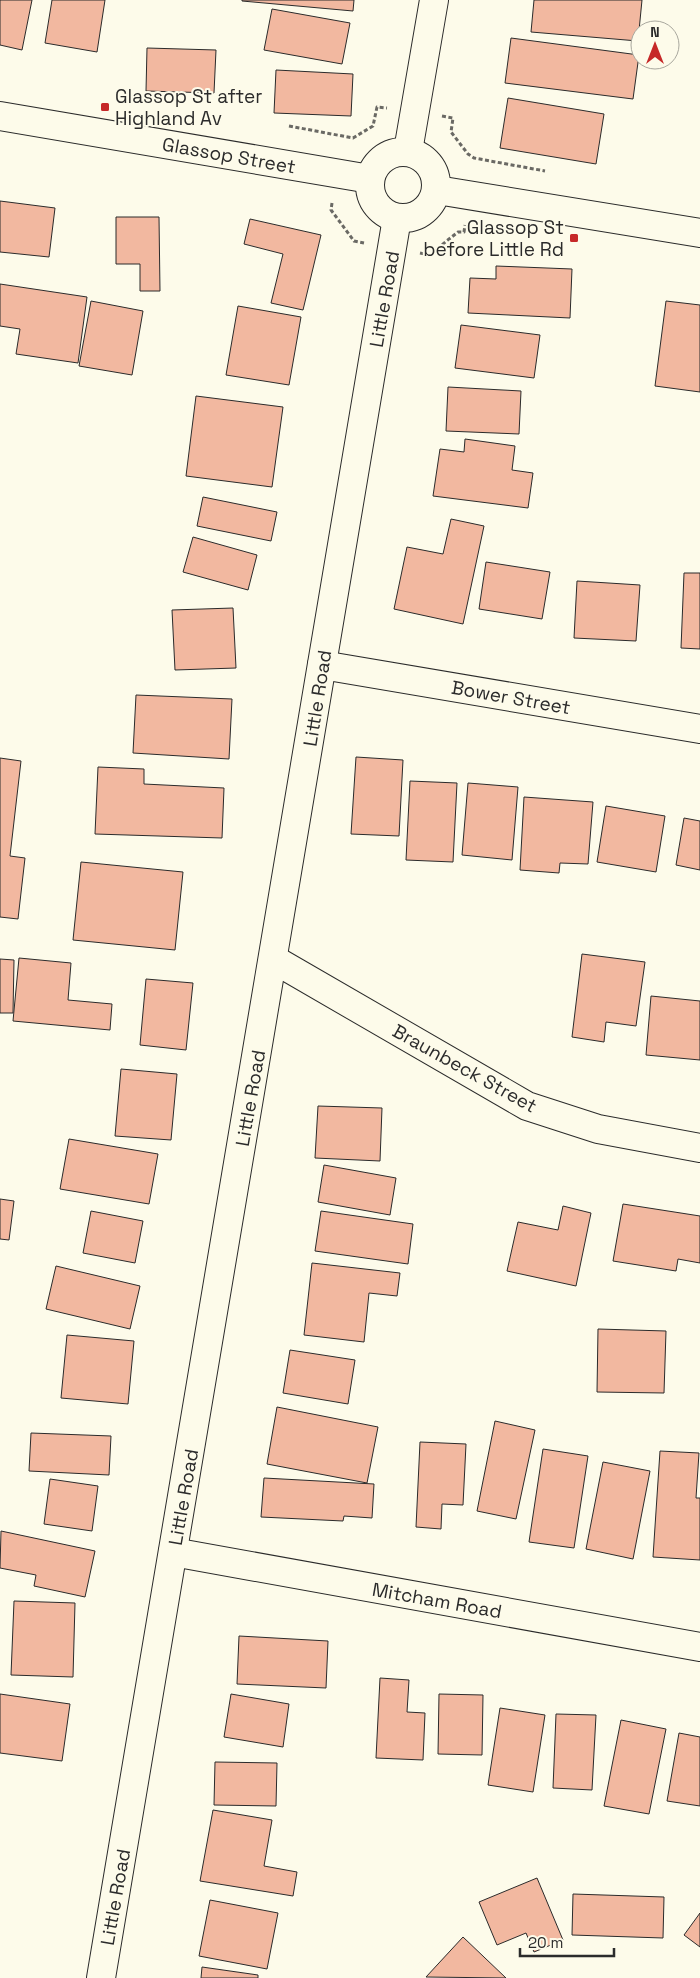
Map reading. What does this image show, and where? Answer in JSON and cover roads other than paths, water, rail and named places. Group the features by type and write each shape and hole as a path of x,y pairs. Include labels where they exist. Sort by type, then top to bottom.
{"street":[{"path":"408,151 434,0"},
{"name":"Glassop Street","path":"0,116 370,179"},
{"path":"408,151 418,154 427,160 435,174 437,190 427,208 408,218 398,218 379,208 373,199 370,179 373,169 379,160 393,153 408,151"},
{"path":"437,190 700,233"},
{"name":"Little Road","path":"101,1978 398,218"},
{"name":"Bower Street","path":"322,665 700,729"},
{"name":"Braunbeck Street","path":"273,959 527,1106 598,1129 700,1148"},
{"name":"Mitcham Road","path":"173,1552 700,1647"}],"place":[{"name":"Glassop St after Highland Av","path":"105,107"},
{"name":"Glassop St before Little Rd","path":"574,238"}]}
